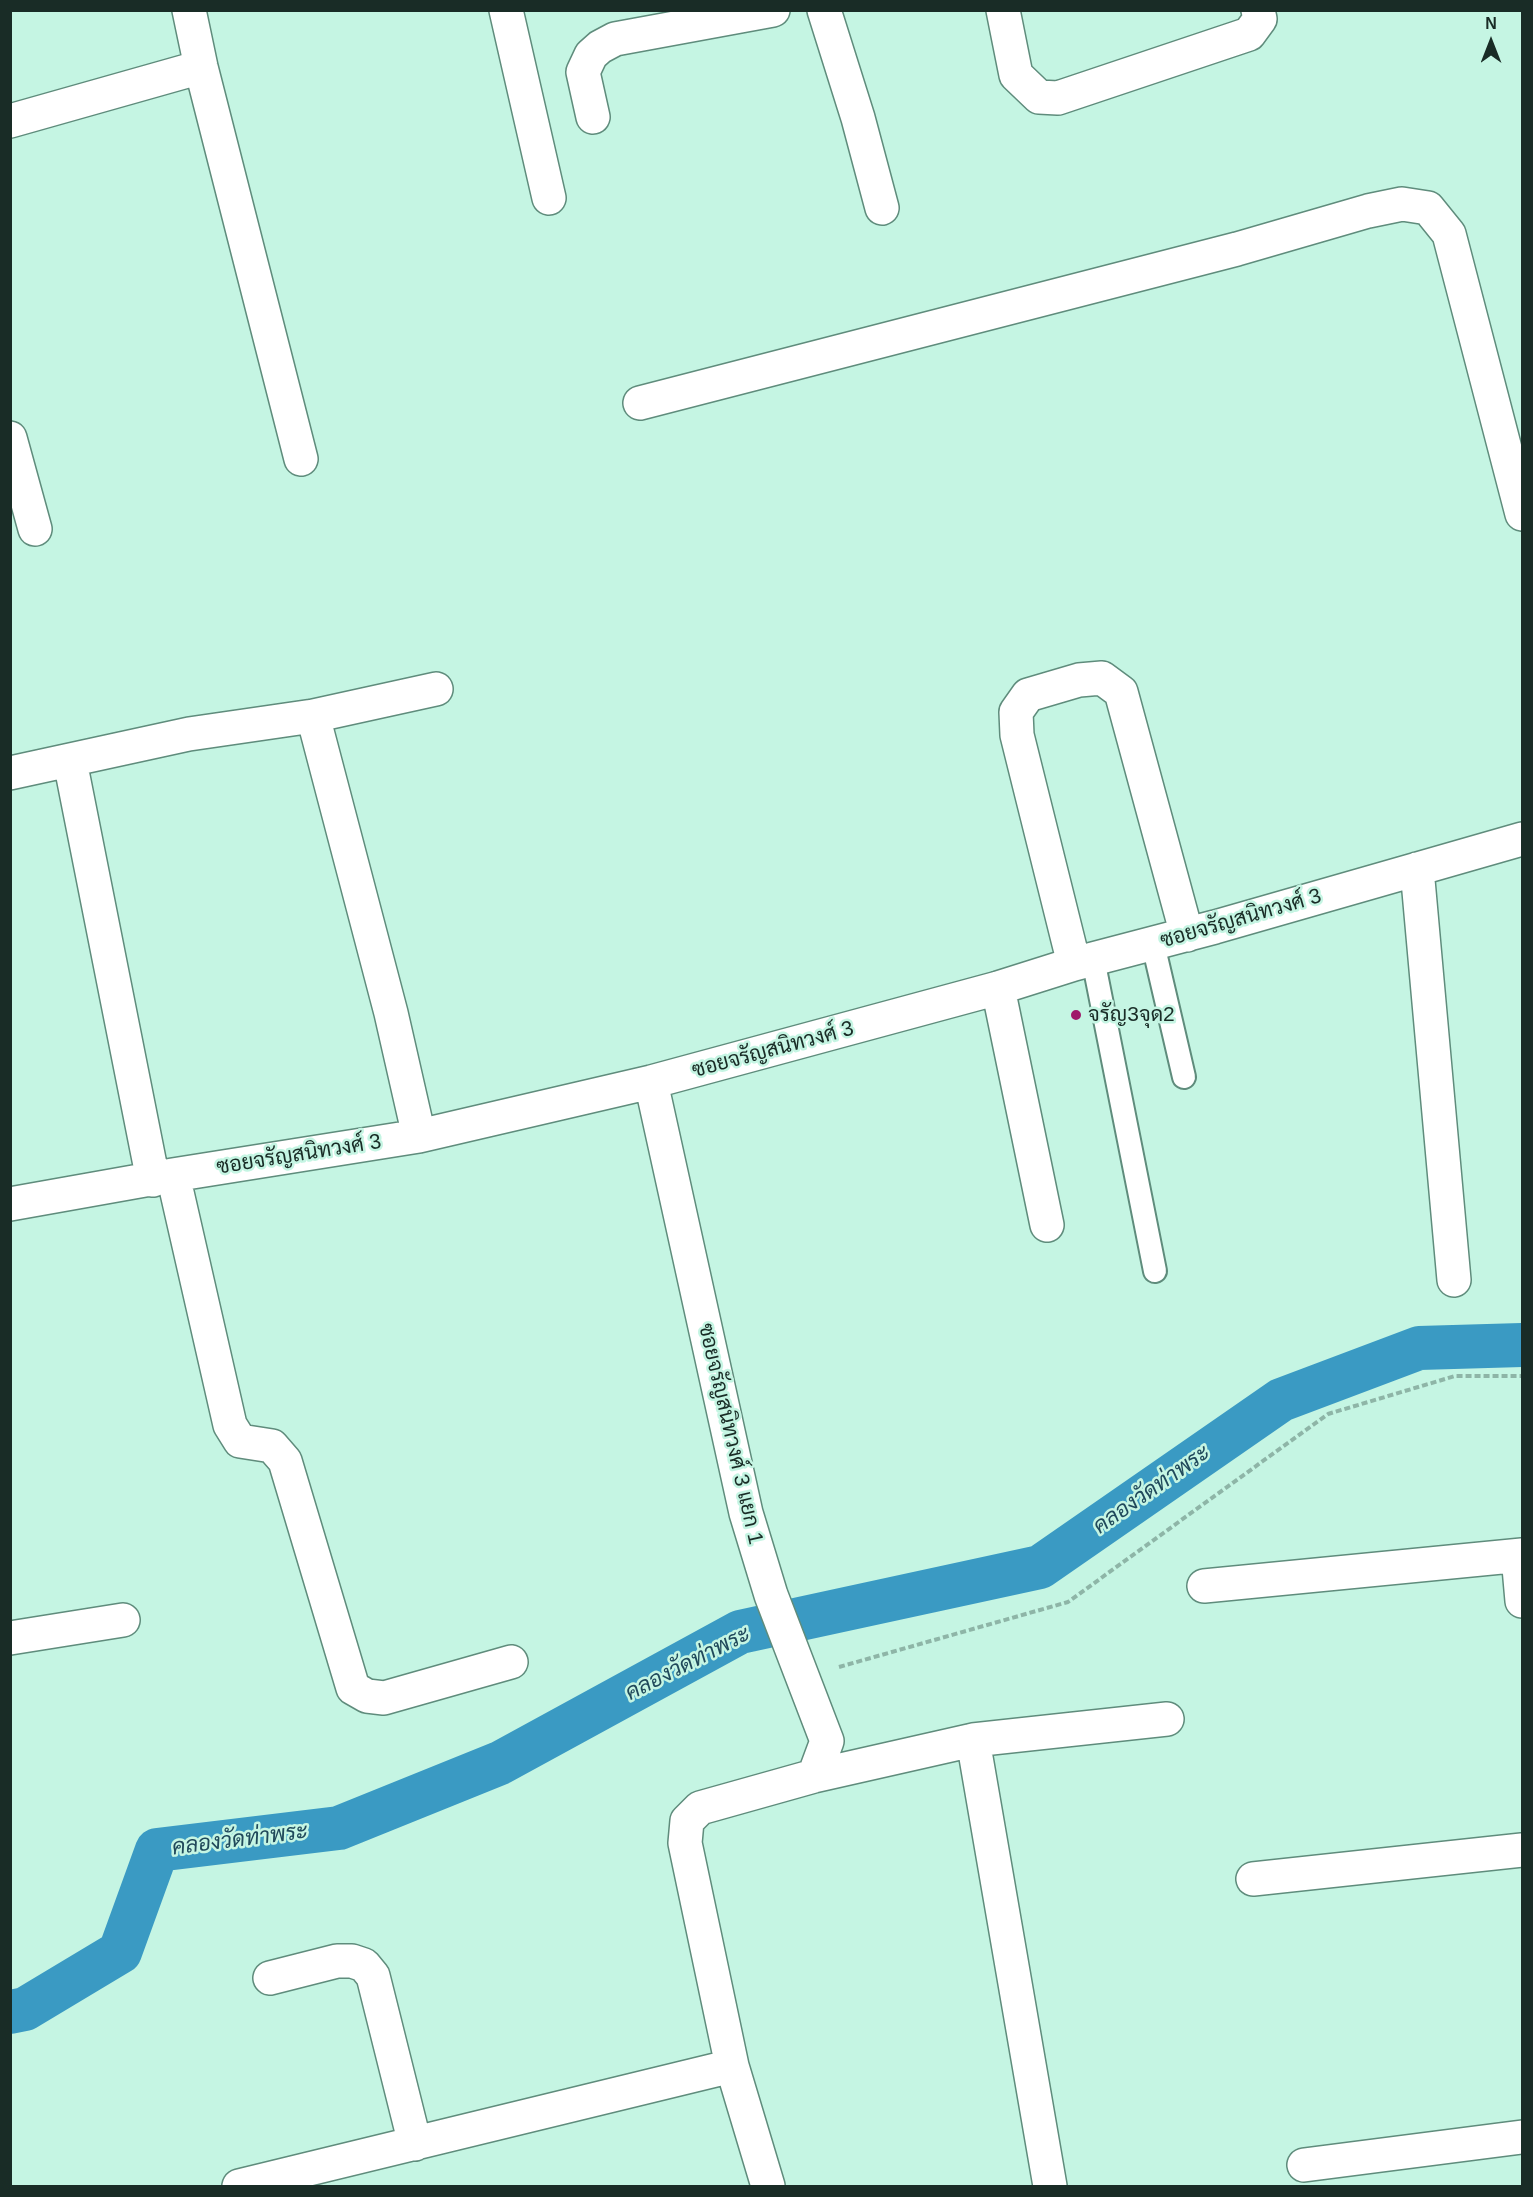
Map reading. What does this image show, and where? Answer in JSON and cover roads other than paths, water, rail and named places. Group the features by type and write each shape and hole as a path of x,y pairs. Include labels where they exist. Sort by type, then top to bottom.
{"street":[{"path":"189,10 201,67 301,459"},
{"path":"506,10 549,198"},
{"path":"593,117 583,72 591,55 600,47 615,39 773,10"},
{"path":"824,10 858,118 882,208"},
{"path":"1003,10 1016,75 1039,97 1058,98 1249,34 1260,19 1258,10"},
{"path":"10,121 201,67"},
{"path":"640,403 1237,249 1368,211 1402,204 1428,208 1449,234 1522,514"},
{"path":"10,438 35,528"},
{"path":"1084,962 1017,735 1016,711 1028,695 1079,680 1102,678 1121,692 1187,935"},
{"path":"10,773 189,735 313,716 436,688"},
{"path":"313,716 391,1013 419,1136"},
{"path":"70,761 163,1177 230,1425 240,1441 272,1446 285,1461 353,1688 367,1696 384,1698 511,1662"},
{"name":"ซอยจรัญสนิทวงศ์ 3","path":"10,1204 419,1136 651,1082 998,988 1522,839"},
{"path":"1417,870 1454,1280"},
{"path":"998,988 1047,1225"},
{"name":"ซอยจรัญสนิทวงศ์ 3 แยก 1","path":"651,1082 746,1513 771,1595 827,1741 814,1776"},
{"path":"1204,1586 1520,1555 1522,1601"},
{"path":"10,1638 123,1620"},
{"path":"768,2187 732,2066 685,1843 687,1821 700,1808 814,1776 973,1740 1167,1719"},
{"path":"973,1740 1050,2187"},
{"path":"1253,1878 1522,1850"},
{"path":"270,1978 337,1961 352,1961 364,1965 373,1976 415,2144"},
{"path":"239,2187 732,2066"},
{"path":"1304,2165 1522,2137"}],"lane":[{"path":"1153,944 1184,1077"},
{"path":"1084,962 1155,1271"}],"waterway":[{"name":"คลองวัดท่าพระ","path":"10,2012 25,2009 120,1952 157,1850 339,1828 500,1763 740,1632 1040,1567 1281,1400 1419,1348 1522,1345"}],"place":[{"name":"จรัญ3จุด2","path":"1076,1015"}]}
